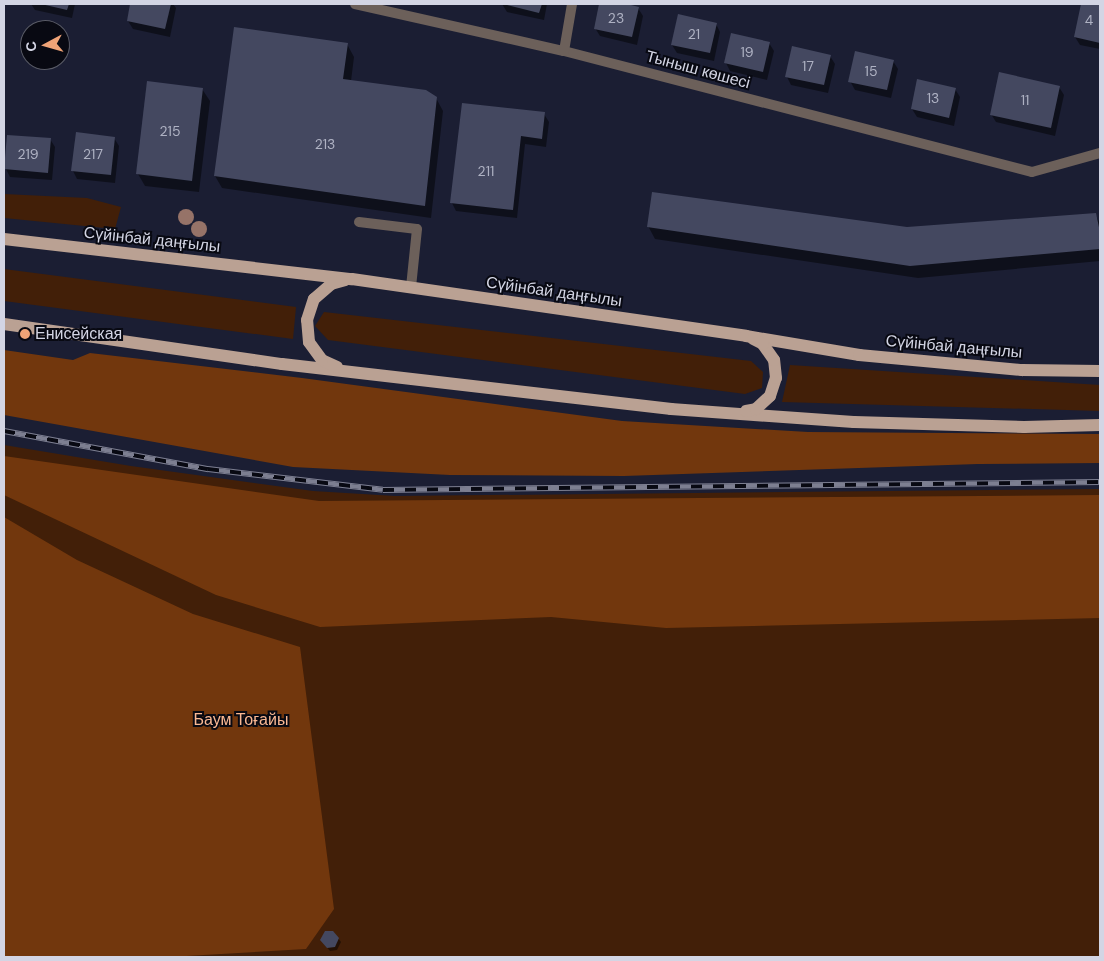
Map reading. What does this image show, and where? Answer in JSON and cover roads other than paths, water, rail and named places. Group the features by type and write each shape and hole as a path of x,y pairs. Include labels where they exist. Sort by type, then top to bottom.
{"main road":[{"name":"Сүйінбай даңғылы","path":"4,239 411,287 746,336 859,355 1022,370 1100,371"},
{"path":"342,370 322,360 309,342 306,320 314,299 331,284 352,279"},
{"path":"4,324 282,364 671,409 854,422 1024,427 1100,425"},
{"path":"738,413 756,409 770,396 776,378 774,360 763,344 746,336"}],"street":[{"name":"Тыныш көшесі","path":"355,4 564,51 1032,172 1100,153"},
{"path":"564,51 572,4"},
{"path":"359,222 417,229 411,287"}],"railway":[{"path":"4,431 208,469 383,490 1100,482"}],"place":[{"name":"Енисейская","path":"25,334"}],"park label":[{"name":"Баум Тоғайы","path":"241,720"}]}
